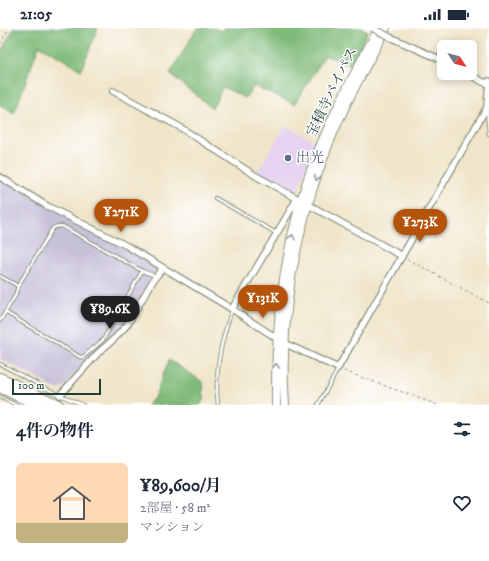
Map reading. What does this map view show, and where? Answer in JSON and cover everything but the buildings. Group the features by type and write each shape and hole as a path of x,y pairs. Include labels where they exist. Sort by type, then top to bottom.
{"highway":[{"path":"0,378 59,400"},
{"path":"0,387 37,405"}],"main road":[{"name":"宝積寺バイパス","path":"276,405 277,338 289,249 315,160 329,126 379,28"},
{"name":"宝積寺バイパス","path":"284,405 284,343 287,303 302,202 340,118 386,28"}],"street":[{"path":"372,28 437,58"},
{"path":"0,177 47,206 121,243 232,309 284,343 338,368 487,107 489,82 483,82 477,79"},
{"path":"113,91 178,126 256,176 402,256"},
{"path":"232,309 276,233 302,202"},
{"path":"59,400 98,353 127,325 163,268"}],"lane":[{"path":"487,107 489,134"},
{"path":"215,198 276,233"},
{"path":"0,321 15,296 18,286 53,228 60,226 72,231 142,271 153,273 157,276"},
{"path":"5,312 80,357 83,357 103,340 142,271"},
{"path":"0,276 18,286"},
{"path":"218,405 216,390 220,349 232,309"},
{"path":"0,364 59,400 83,405"},
{"path":"318,405 338,368"},
{"path":"0,397 16,405"}],"path":[{"path":"0,44 9,28"},
{"path":"402,256 489,303"},
{"path":"338,368 438,405"}],"shaded area":[{"name":"出光","path":"285,125 316,142 301,182 292,194 256,174"},
{"path":"0,179 124,247 159,268 152,276 124,325 92,355 66,385 58,390 0,359"}],"green space":[{"path":"14,28 98,28 81,70 39,45 14,114 0,105 0,53"},
{"path":"197,28 214,28 222,31 224,28 362,28 368,31 351,66 325,55 295,104 254,86 245,98 223,87 212,108 170,74"},
{"path":"169,360 203,382 204,399 200,405 147,405 154,398"}],"place":[{"name":"出光","path":"288,158"}]}
